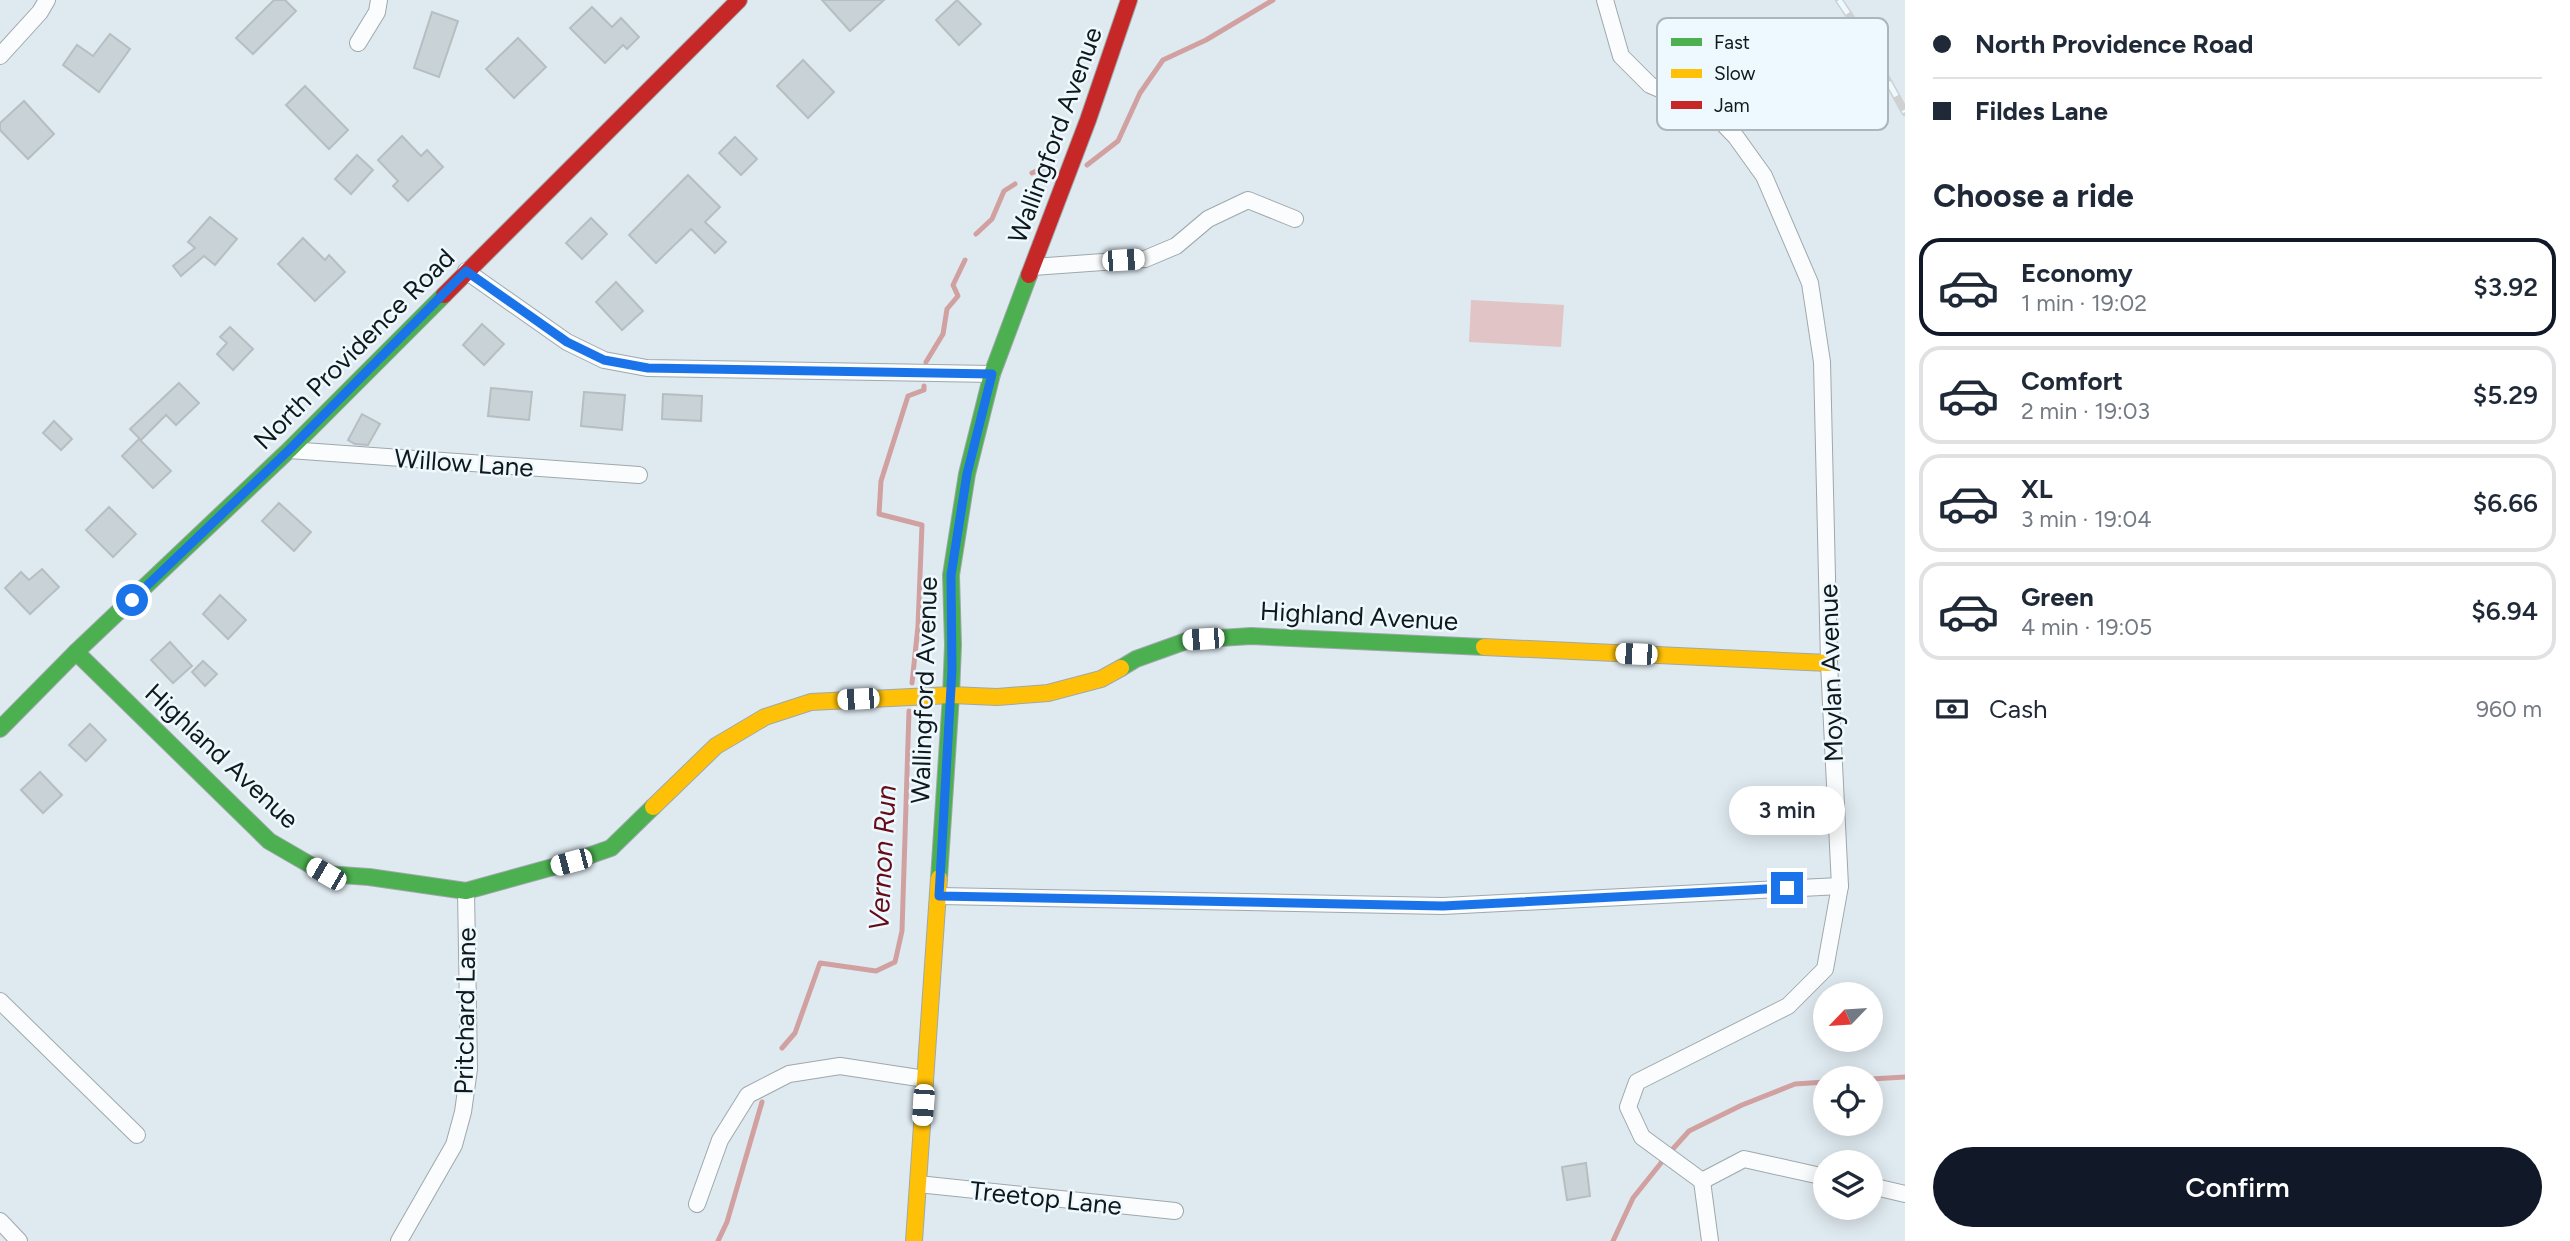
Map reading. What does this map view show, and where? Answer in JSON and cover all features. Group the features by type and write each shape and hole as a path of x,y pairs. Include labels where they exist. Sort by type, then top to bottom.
{"street":[{"path":"0,56 40,12 47,0"},
{"path":"358,43 377,12 379,0"},
{"name":"North Providence Road","path":"0,729 76,652 289,450 739,0"},
{"name":"Wallingford Avenue","path":"914,1241 951,695 951,575 967,474 992,374 1088,120 1129,0"},
{"name":"Moylan Avenue","path":"1605,0 1621,56 1650,85 1657,88"},
{"name":"Moylan Avenue","path":"1702,1181 1642,1137 1628,1107 1637,1082 1788,1006 1825,969 1840,886 1829,663 1823,379 1810,283 1764,176 1730,130"},
{"path":"1033,267 1145,259 1176,246 1208,219 1248,200 1295,219"},
{"path":"466,271 567,342 604,360 648,368 992,374"},
{"name":"Willow Lane","path":"289,450 639,475"},
{"name":"Highland Avenue","path":"76,652 269,841 326,874 369,877 466,891 611,848 716,746 765,717 811,702 1048,693 1101,679 1136,659 1189,640 1251,636 1829,663"},
{"path":"939,896 1443,906 1840,886"},
{"name":"Pritchard Lane","path":"399,1241 454,1145 463,1112 469,1069 466,891"},
{"path":"0,1001 137,1135"},
{"path":"697,1204 720,1140 748,1095 789,1074 840,1066 925,1079"},
{"path":"1710,1241 1702,1181 1744,1159 1813,1174"},
{"name":"Treetop Lane","path":"918,1184 1175,1211"},
{"path":"1883,1189 1905,1194"},
{"path":"0,1222 19,1241"}],"shaded area":[{"path":"1471,300 1564,305 1561,347 1469,342"}],"building":[{"path":"274,0 285,0 296,11 253,54 236,38"},
{"path":"822,0 884,0 850,31"},
{"path":"957,0 981,24 959,45 936,20"},
{"path":"592,7 612,27 621,18 639,37 627,49 623,45 605,63 570,28"},
{"path":"432,12 458,21 439,77 414,68"},
{"path":"110,34 130,49 99,92 63,65 77,45 93,56"},
{"path":"518,38 546,67 514,98 486,69"},
{"path":"803,60 834,92 808,118 777,86"},
{"path":"305,86 348,130 329,149 286,105"},
{"path":"24,101 54,134 28,159 0,130 0,123"},
{"path":"402,136 421,156 427,150 443,167 408,201 393,186 398,181 378,160"},
{"path":"735,137 757,159 741,175 719,153"},
{"path":"357,155 373,170 351,194 335,179"},
{"path":"688,175 720,207 705,222 726,242 715,253 691,229 656,263 629,235"},
{"path":"210,217 237,239 215,265 204,256 181,276 173,266 195,248 188,242"},
{"path":"591,218 607,234 582,259 566,243"},
{"path":"303,238 325,260 329,255 345,272 315,301 278,264"},
{"path":"616,282 643,311 622,330 596,302"},
{"path":"482,324 504,344 484,365 463,345"},
{"path":"230,327 253,349 233,370 217,354 227,343 220,337"},
{"path":"179,383 199,403 176,425 166,415 141,440 130,429"},
{"path":"491,388 532,392 529,420 488,416"},
{"path":"584,392 625,395 622,430 581,426"},
{"path":"663,394 702,396 701,421 662,419"},
{"path":"362,414 380,424 368,445 355,444 348,440"},
{"path":"54,421 72,439 61,450 43,433"},
{"path":"139,439 171,471 153,488 122,456"},
{"path":"279,503 311,532 294,551 262,521"},
{"path":"109,507 136,534 113,557 86,530"},
{"path":"42,569 59,587 30,614 5,588 21,572 29,580"},
{"path":"220,595 246,620 228,639 203,614"},
{"path":"170,642 192,666 173,683 151,660"},
{"path":"203,661 217,674 205,686 192,672"},
{"path":"90,724 106,740 86,761 69,745"},
{"path":"40,772 62,795 43,813 21,790"},
{"path":"1586,1163 1590,1196 1567,1200 1562,1167"}],"waterway":[{"name":"Vernon Run","path":"1087,165 1118,141 1140,93 1163,60 1206,40 1273,0"},
{"name":"Vernon Run","path":"1032,173 1050,165"},
{"name":"Vernon Run","path":"976,234 992,219 1004,191 1015,184"},
{"name":"Vernon Run","path":"926,362 943,334 947,309 958,296 953,285 965,260"},
{"name":"Vernon Run","path":"912,683 918,626 922,525 879,514 881,481 908,396 924,390 924,386"},
{"name":"Vernon Run","path":"782,1048 795,1033 820,963 876,971 895,962 902,931 909,711"},
{"path":"1883,1078 1905,1077"},
{"path":"1671,1151 1689,1131 1742,1105 1795,1084 1813,1083"},
{"name":"Vernon Run","path":"718,1241 727,1222 762,1102"},
{"path":"1613,1241 1633,1198 1665,1158"}],"railway":[{"path":"1839,0 1851,18"},
{"path":"1888,81 1905,112"}],"traffic: fast":[{"path":"939,878 953,645 951,575 967,474 992,374 1029,275"},
{"path":"0,729 76,652 289,450 444,295"},
{"path":"1121,668 1136,659 1189,640 1251,636 1484,647"},
{"path":"76,652 269,841 326,874 369,877 466,891 611,848 653,807"}],"traffic: slow":[{"path":"1484,647 1829,663"},
{"path":"653,807 716,746 765,717 811,702 1048,693 1101,679 1121,668"},
{"path":"914,1241 939,878"}],"traffic: jam":[{"path":"444,295 739,0"},
{"path":"1029,275 1088,120 1129,0"}],"route":[{"path":"132,600 289,450 466,271 567,342 604,360 648,368 992,374 967,474 951,575 953,645 939,896 1443,906 1787,888"}]}
